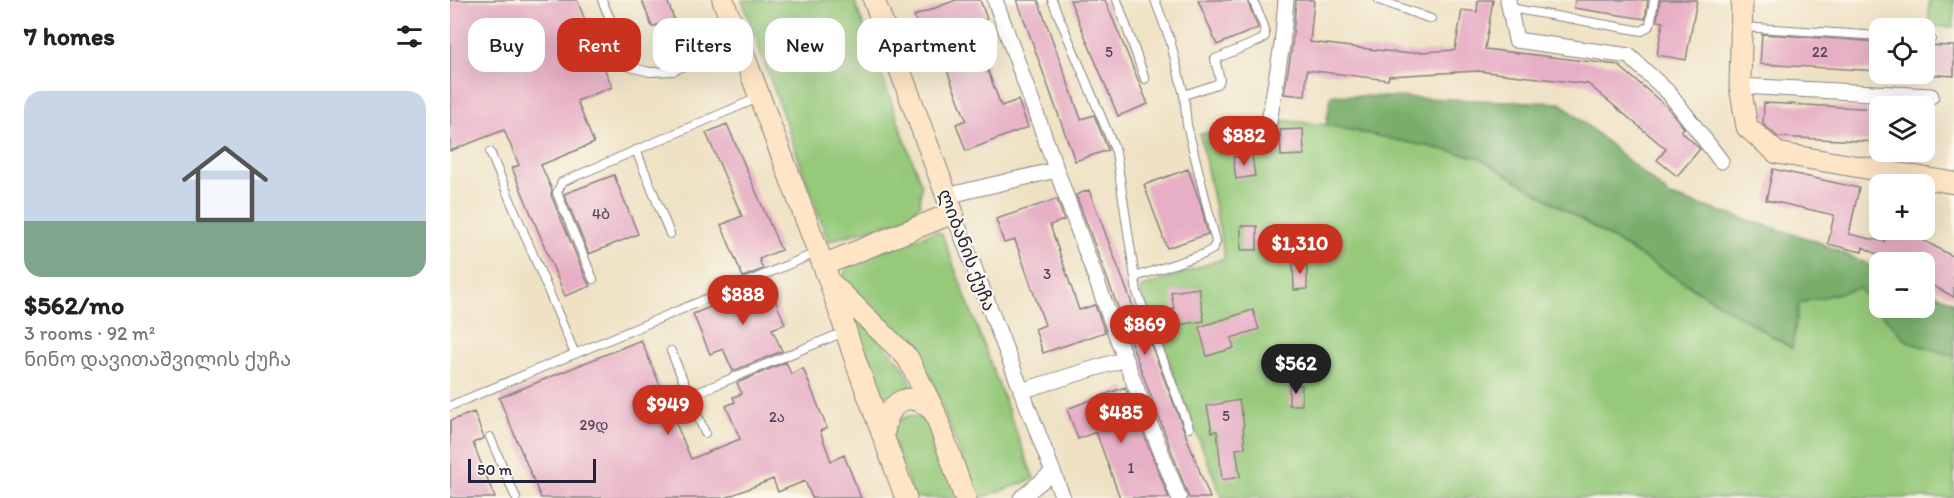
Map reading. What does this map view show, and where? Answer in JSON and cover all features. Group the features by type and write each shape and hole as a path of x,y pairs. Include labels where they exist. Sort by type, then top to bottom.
{"street":[{"path":"723,0 729,18"},
{"name":"ლიბანის ქუჩა","path":"874,0 949,205 1063,498"},
{"path":"995,0 1125,359 1179,498"},
{"path":"1268,128 1282,45 1286,0"},
{"path":"1742,0 1740,86 1747,127 1777,153 1868,171 1954,183"},
{"path":"1509,4 1516,40 1629,56 1669,93 1721,161"},
{"path":"749,72 906,498"},
{"path":"1740,86 1931,96"},
{"path":"823,267 949,205 1056,170"},
{"path":"823,267 908,358 935,413 965,498"},
{"path":"1022,391 1125,359"},
{"path":"884,433 885,419 891,408 902,401 915,399 927,404 935,413"},
{"path":"1021,498 1053,472"}],"lane":[{"path":"602,0 630,67 653,72"},
{"path":"1052,0 1116,152 1137,292 1189,428"},
{"path":"1117,0 1145,79"},
{"path":"1135,277 1204,254 1213,249 1216,242 1187,125 1184,95 1170,40 1155,0"},
{"path":"1184,95 1217,84 1220,80 1215,59 1261,40 1265,36 1264,26 1253,0"},
{"path":"1379,0 1431,20"},
{"path":"1509,4 1642,30 1650,25 1654,0"},
{"path":"1742,27 1869,35"},
{"path":"593,279 557,193 558,186 562,182 759,97"},
{"path":"636,150 670,234"},
{"path":"490,152 575,354"},
{"path":"450,406 575,354 823,267"},
{"path":"689,396 846,331"},
{"path":"671,351 705,433"},
{"path":"490,438 516,498"}],"green space":[{"path":"742,0 854,0 861,18 857,18 857,72 880,72 921,184 920,204 906,219 828,241 768,72 845,72 845,18 765,18 765,64 753,31 753,18 748,18"},
{"path":"1929,0 1954,0 1954,27 1935,26 1935,18 1929,18"},
{"path":"1331,95 1561,103 1670,196 1816,241 1869,265 1869,300 1858,288 1799,303 1792,348 1478,157 1326,125"},
{"path":"1279,120 1326,125 1478,157 1791,348 1799,303 1858,288 1869,300 1869,318 1886,318 1908,342 1954,356 1954,498 1222,498 1140,288 1225,258 1200,134"},
{"path":"936,231 942,234 1034,479 981,498 977,498 929,373 851,294 843,277 847,267 861,259"},
{"path":"1935,293 1954,302 1954,356 1908,342 1886,318 1935,318"},
{"path":"838,298 901,363 918,396 881,408"},
{"path":"908,416 919,417 929,423 958,498 914,498 891,436 898,421"}],"building":[{"path":"450,0 577,0 584,18 557,18 557,72 606,72 612,87 577,101 594,143 541,165 552,190 551,195 591,286 565,296 512,168 519,165 504,130 450,151"},
{"path":"642,0 667,0 674,18 653,18 652,27"},
{"path":"956,0 980,0 987,18 915,18 914,16"},
{"path":"1017,0 1038,0 1081,119 1094,115 1108,150 1075,161"},
{"path":"1070,0 1105,0 1148,104 1118,116"},
{"path":"1198,0 1247,0 1258,28 1217,45"},
{"path":"1296,0 1314,0 1310,42 1402,53 1455,50 1462,10 1477,12 1478,0 1493,0 1485,49 1618,65 1667,107 1684,128 1681,131 1700,149 1677,176 1657,160 1666,149 1588,84 1478,71 1389,76 1388,80 1307,70 1305,96 1284,94 1292,47"},
{"path":"1575,0 1648,0 1645,19 1574,8"},
{"path":"1660,0 1697,0 1686,60 1657,55 1663,22 1657,21"},
{"path":"1762,34 1869,41 1869,70 1760,64"},
{"path":"1935,45 1954,46 1954,76 1935,75"},
{"path":"948,72 988,72 1001,106 1018,100 1028,127 966,151 956,124 966,120"},
{"path":"1764,103 1869,108 1869,141 1778,137 1763,124"},
{"path":"727,124 781,250 759,259 763,269 743,277 721,225 742,216 706,133"},
{"path":"1303,129 1304,155 1281,156 1280,130"},
{"path":"1252,155 1255,176 1236,179 1233,157"},
{"path":"1188,169 1208,234 1167,248 1144,185"},
{"path":"1773,169 1859,188 1849,234 1884,242 1885,240 1923,240 1954,257 1954,297 1935,287 1935,252 1873,252 1863,247 1862,252 1828,244 1834,215 1766,200"},
{"path":"614,175 638,234 589,254 564,194"},
{"path":"1089,190 1210,498 1189,498 1076,195"},
{"path":"1057,199 1064,220 1050,225 1079,310 1095,305 1105,332 1043,353 1035,329 1045,325 1015,240 1004,243 996,219"},
{"path":"1241,226 1257,226 1257,250 1241,250"},
{"path":"1307,261 1307,289 1294,290 1293,262"},
{"path":"767,280 785,324 772,329 782,351 733,371 723,349 710,354 693,314 749,291 748,288"},
{"path":"1199,288 1204,321 1170,326 1171,329 1158,331 1152,314 1174,309 1171,292"},
{"path":"1253,310 1259,329 1231,338 1234,348 1207,356 1199,327"},
{"path":"641,340 691,459 740,439 726,406 735,402 733,397 742,394 737,383 786,362 791,374 803,368 827,428 820,431 831,461 844,455 861,498 812,498 805,481 778,492 773,479 725,498 541,498 499,398"},
{"path":"1289,385 1302,385 1302,405 1289,405"},
{"path":"1125,387 1169,498 1120,498 1096,432 1078,439 1067,409"},
{"path":"1239,400 1244,425 1245,448 1236,449 1240,477 1222,480 1217,431 1212,432 1207,406"},
{"path":"474,412 484,438 473,443 495,498 450,498 450,421"}]}
